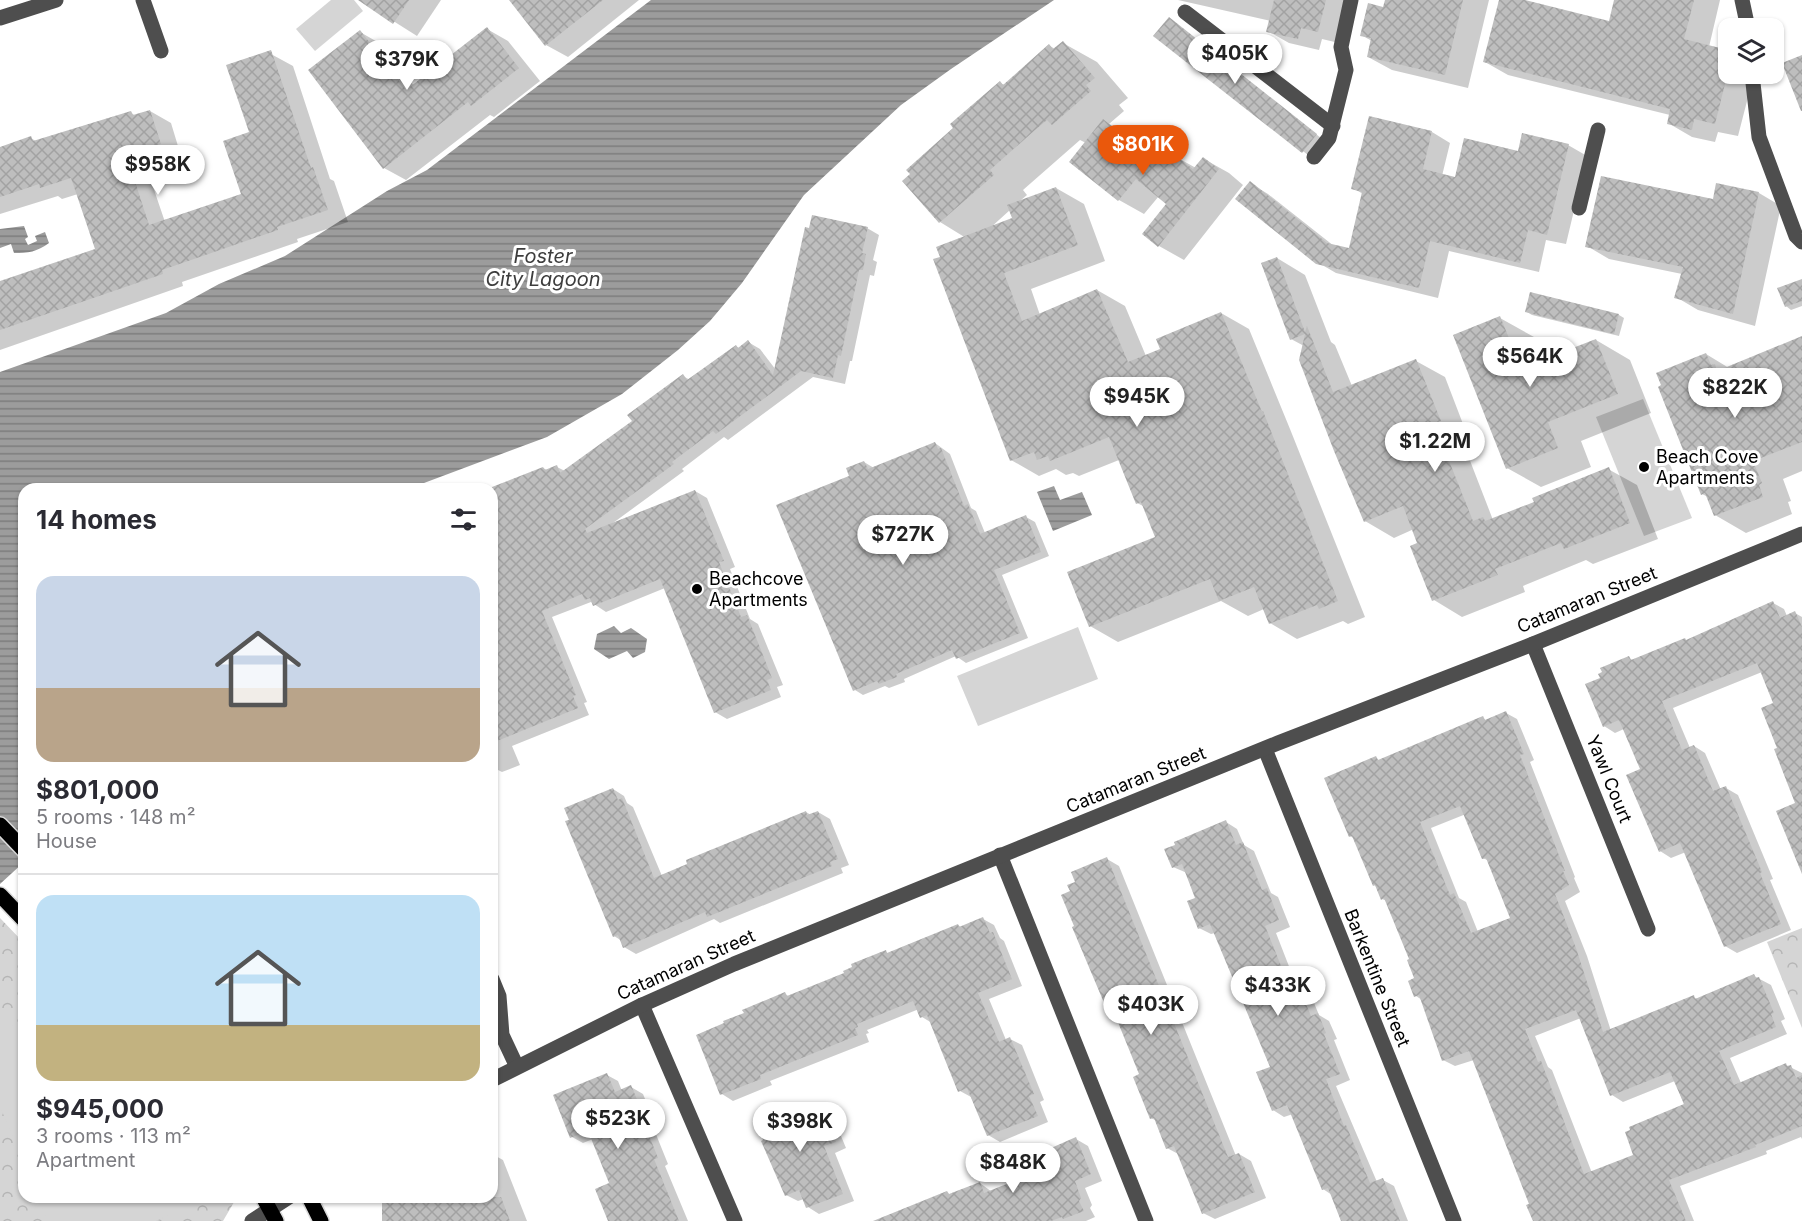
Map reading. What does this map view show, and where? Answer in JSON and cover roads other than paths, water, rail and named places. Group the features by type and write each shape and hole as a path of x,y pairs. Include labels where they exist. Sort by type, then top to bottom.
{"main road":[{"path":"0,825 18,844"},
{"path":"0,895 18,914"},
{"path":"312,1203 321,1221"}],"street":[{"path":"0,18 56,0"},
{"path":"143,0 161,51"},
{"path":"1314,156 1329,138 1347,70 1341,47 1351,0"},
{"path":"1742,0 1746,18"},
{"path":"1185,12 1333,126"},
{"path":"1753,84 1759,137 1796,236 1802,242"},
{"path":"1579,207 1598,130"},
{"name":"Catamaran Street","path":"498,1077 642,1005 744,959 1264,749 1533,644 1802,534"},
{"name":"Yawl Court","path":"1533,644 1648,929"},
{"name":"Barkentine Street","path":"1264,749 1454,1221"},
{"path":"1000,855 1146,1221"},
{"path":"498,994 502,1035 516,1067"},
{"path":"642,1005 735,1221"},
{"path":"252,1221 269,1209"}],"water":[{"name":"Foster City Lagoon","path":"651,0 1054,0 901,105 804,195 742,283 710,321 678,350 622,394 547,437 424,483 18,483 18,868 0,884 0,372 166,313 219,284 285,256 387,191 427,170"},
{"path":"24,226 28,245 37,241 35,236 45,232 49,243 24,253 14,253 11,244 0,248 0,229"},
{"path":"1054,486 1060,500 1082,492 1092,515 1053,531 1037,492"},
{"path":"614,626 621,633 631,628 647,639 645,652 633,658 627,651 609,659 594,649 597,634"}],"place":[{"name":"Beach Cove Apartments","path":"1644,467"},
{"name":"Beachcove Apartments","path":"697,589"}]}
